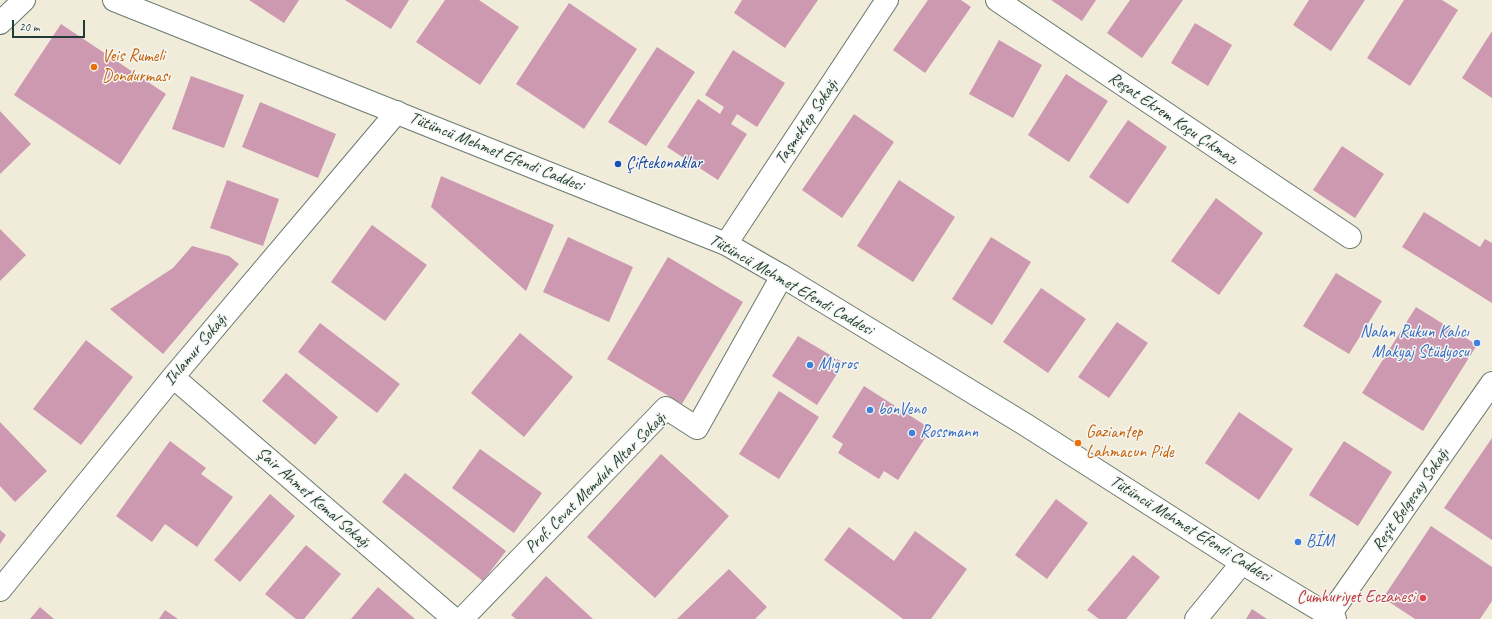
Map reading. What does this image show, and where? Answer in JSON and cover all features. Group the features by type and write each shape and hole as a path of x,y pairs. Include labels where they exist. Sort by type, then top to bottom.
{"street":[{"path":"0,23 24,0"},
{"name":"Tütüncü Mehmet Efendi Caddesi","path":"114,0 726,244 782,276 1019,421 1242,563 1332,617"},
{"name":"Taşmektep Sokağı","path":"726,244 887,0"},
{"name":"Reşat Ekrem Koçu Çıkmazı","path":"997,0 1350,237"},
{"name":"Ihlamur Sokağı","path":"0,590 172,377 397,112"},
{"name":"Prof. Cevat Memduh Altar Sokağı","path":"462,619 666,408 697,428 782,276"},
{"name":"Şair Ahmet Kemal Sokağı","path":"172,377 454,619"},
{"name":"Reşit Belgesay Sokağı","path":"1332,617 1492,384"},
{"path":"1196,619 1242,563"}],"building":[{"path":"249,0 299,0 284,23"},
{"path":"345,0 409,0 391,29"},
{"path":"445,0 479,0 519,27 480,85 416,42"},
{"path":"742,0 818,0 785,48 734,13"},
{"path":"928,0 961,0 971,7 925,73 893,50"},
{"path":"1051,0 1096,0 1082,21"},
{"path":"1130,0 1183,0 1142,58 1107,33"},
{"path":"1309,0 1365,0 1331,51 1293,25"},
{"path":"1404,0 1442,0 1458,10 1410,86 1367,58"},
{"path":"569,3 637,49 584,129 516,84"},
{"path":"1195,23 1232,45 1208,86 1171,63"},
{"path":"61,24 166,94 120,165 14,95"},
{"path":"1492,31 1492,98 1462,78"},
{"path":"999,40 1042,65 1013,118 969,94"},
{"path":"657,47 695,72 646,146 608,122"},
{"path":"733,50 785,83 757,127 737,114 731,124 747,134 718,180 667,147 698,99 720,114 724,107 705,95"},
{"path":"1066,74 1108,101 1069,162 1028,135"},
{"path":"191,76 244,95 224,148 172,129"},
{"path":"260,102 336,134 318,178 242,147"},
{"path":"0,111 31,144 0,174"},
{"path":"854,114 894,142 842,218 802,190"},
{"path":"1128,120 1167,147 1128,204 1089,177"},
{"path":"1342,146 1384,174 1355,218 1313,190"},
{"path":"441,176 554,225 526,291 431,207"},
{"path":"227,180 279,199 263,246 210,228"},
{"path":"899,180 955,217 913,282 857,246"},
{"path":"1216,198 1263,233 1219,295 1171,261"},
{"path":"1424,212 1480,247 1485,239 1492,243 1492,303 1402,247"},
{"path":"372,225 427,265 385,321 331,282"},
{"path":"0,229 26,255 0,281"},
{"path":"568,237 633,267 609,322 543,292"},
{"path":"991,237 1031,262 992,325 952,299"},
{"path":"192,246 229,256 239,264 163,354 110,309 173,268"},
{"path":"668,257 743,302 682,404 607,359"},
{"path":"1336,273 1382,301 1349,354 1303,326"},
{"path":"1041,288 1086,319 1048,373 1003,342"},
{"path":"1416,307 1477,345 1423,431 1362,393"},
{"path":"1117,322 1148,343 1109,398 1078,377"},
{"path":"320,323 400,384 377,413 298,352"},
{"path":"520,333 573,377 524,437 471,393"},
{"path":"798,336 844,363 817,405 772,376"},
{"path":"86,340 133,377 81,445 33,409"},
{"path":"286,373 338,417 315,445 262,401"},
{"path":"864,386 931,429 898,480 884,471 879,479 838,453 843,444 832,437"},
{"path":"779,391 819,417 779,479 739,454"},
{"path":"1239,412 1293,449 1259,500 1205,463"},
{"path":"0,422 47,471 15,502 0,486"},
{"path":"1492,438 1492,540 1444,508"},
{"path":"170,441 206,468 201,474 233,497 197,547 165,524 152,542 116,516"},
{"path":"1344,441 1392,472 1358,526 1309,495"},
{"path":"480,449 542,493 514,533 452,488"},
{"path":"661,454 729,516 655,598 587,537"},
{"path":"405,473 506,551 483,581 382,502"},
{"path":"270,494 295,516 240,582 214,560"},
{"path":"1056,499 1088,523 1047,579 1015,555"},
{"path":"1431,526 1492,567 1492,601 1480,619 1415,619 1383,598"},
{"path":"849,527 894,561 915,531 967,569 931,619 903,619 824,560"},
{"path":"0,530 6,535 0,544"},
{"path":"306,545 341,574 304,619 296,619 265,594"},
{"path":"1133,555 1160,577 1126,619 1099,619 1087,610"},
{"path":"729,569 767,607 755,619 677,619"},
{"path":"546,576 593,619 516,619 511,615"},
{"path":"378,587 415,619 351,619"},
{"path":"40,607 54,619 30,619"},
{"path":"1252,609 1267,619 1246,619"},
{"path":"165,610 178,619 159,619"}],"place":[{"name":"Veis Rumeli Dondurması","path":"94,67"},
{"name":"Çiftekonaklar","path":"618,164"},
{"name":"Nalan Rukun Kalıcı Makyaj Stüdyosu","path":"1477,343"},
{"name":"Migros","path":"810,365"},
{"name":"bonVeno","path":"870,410"},
{"name":"Rossmann","path":"912,433"},
{"name":"Gaziantep Lahmacun Pide","path":"1078,443"},
{"name":"BİM","path":"1298,542"},
{"name":"Cumhuriyet Eczanesi","path":"1423,598"}]}
